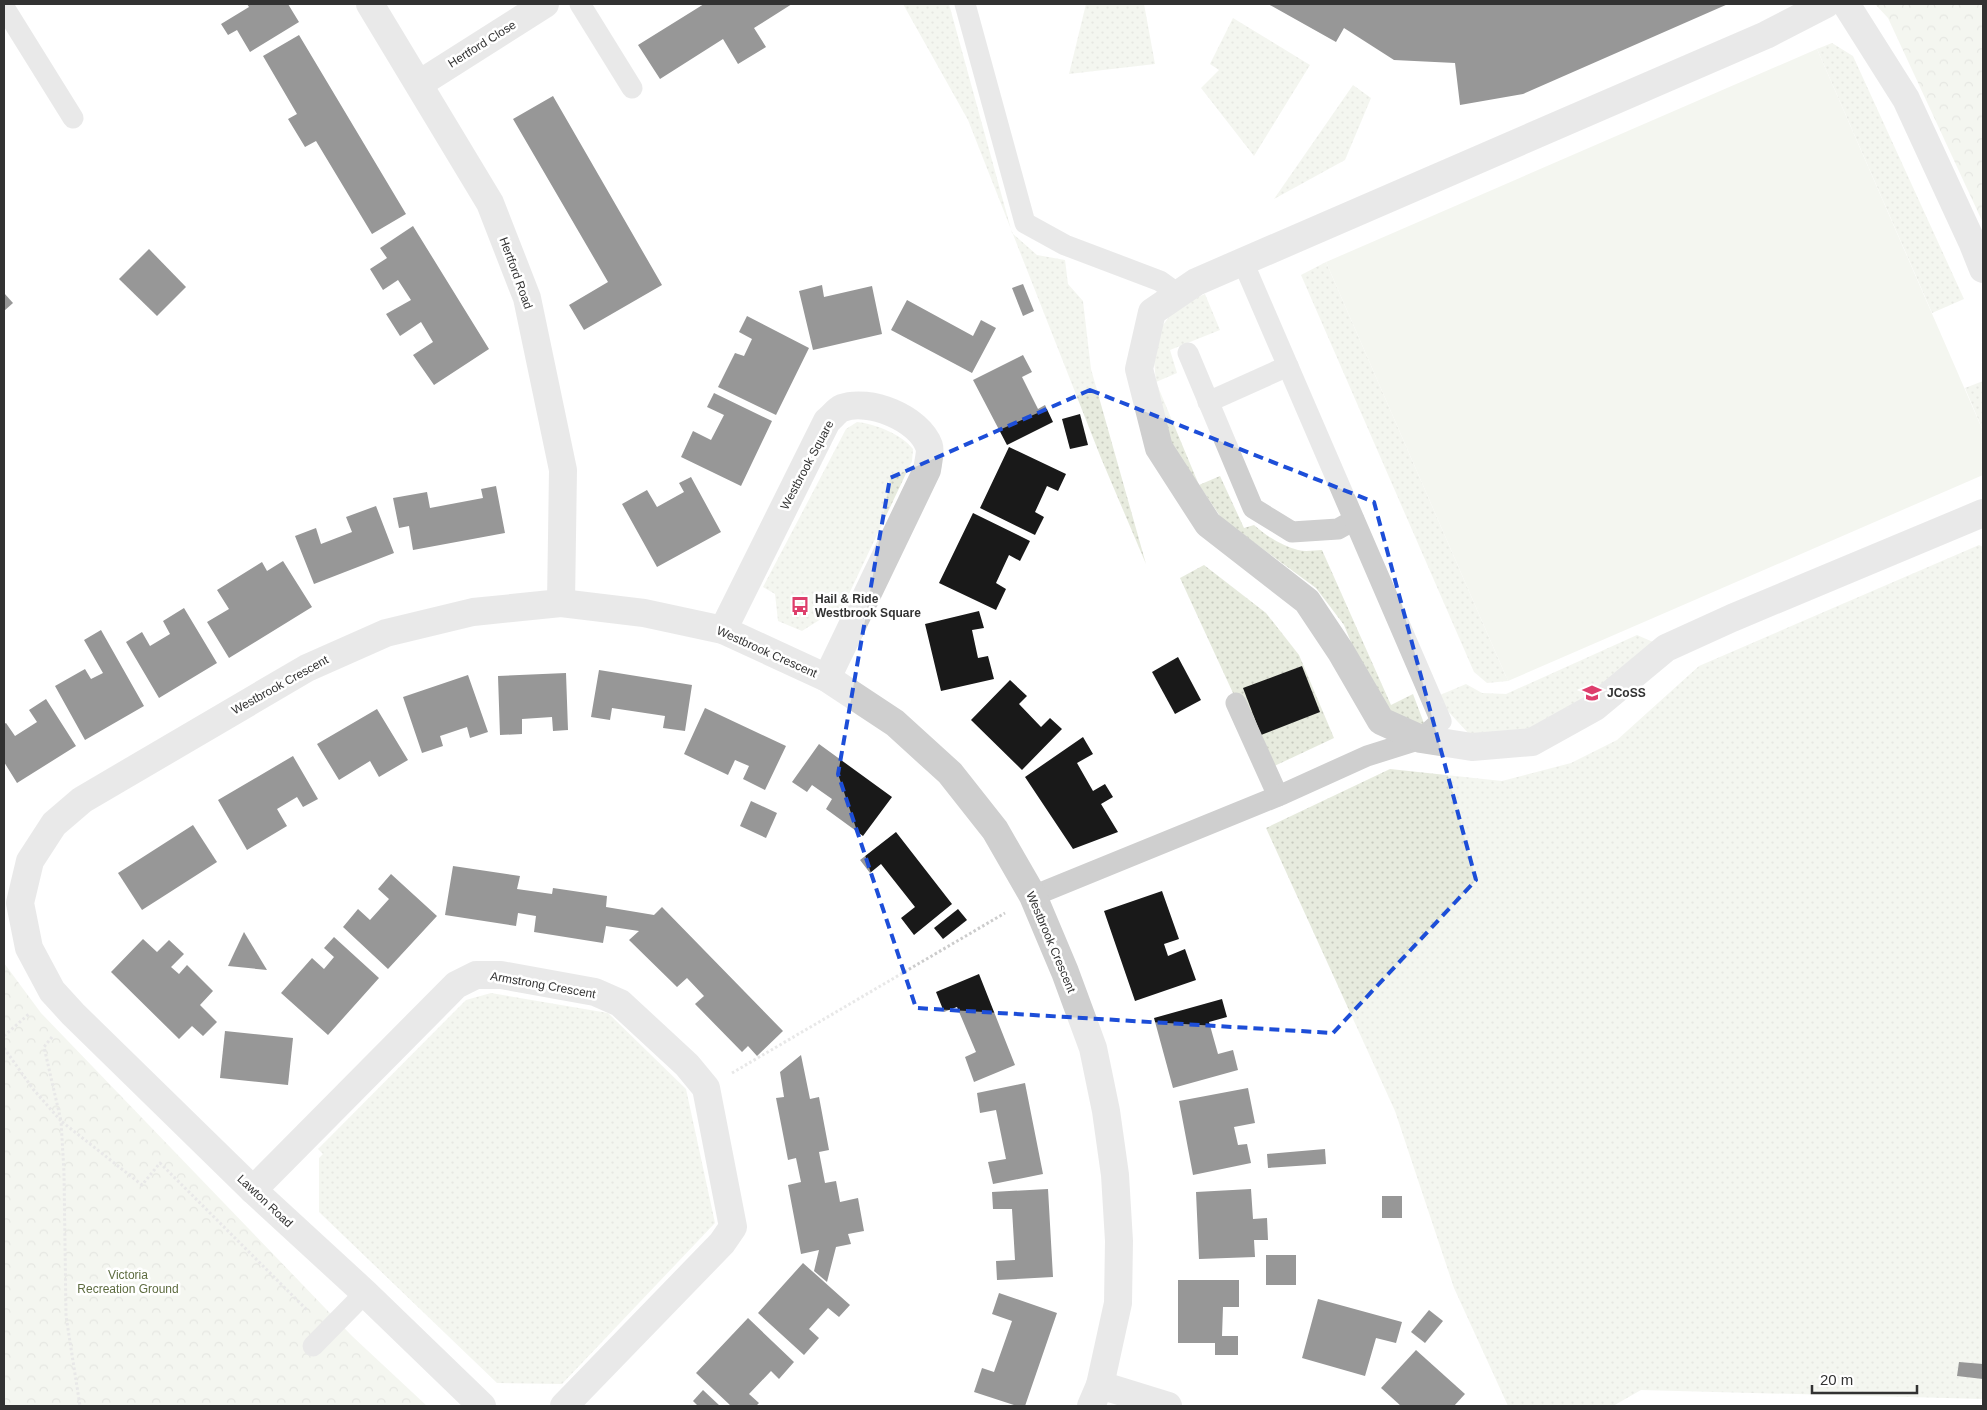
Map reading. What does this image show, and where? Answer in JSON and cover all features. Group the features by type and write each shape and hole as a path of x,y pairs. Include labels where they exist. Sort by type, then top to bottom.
{"street":[{"name":"Hertford Road","path":"370,4 420,84 490,203 527,298 563,470 561,603"},
{"name":"Hertford Close","path":"420,84 545,4"},
{"path":"1826,4 1766,36 1196,282 1152,312 1139,369 1159,448 1208,524 1307,601 1341,652 1381,721 1421,739 1472,747 1532,742 1595,707 1666,648 1732,618 1983,514"},
{"path":"1846,4 1906,98 1970,235 1983,269"},
{"name":"Westbrook Square","path":"723,630 827,421 841,408 860,404 894,413 917,428 929,447 927,470 827,678"},
{"name":"Westbrook Crescent","path":"52,991 29,948 20,903 30,861 54,824 82,800 307,668 386,633 473,612 561,603 644,612 723,630 827,678 895,723 950,773 995,830 1033,896 1065,972 1093,1048 1106,1110 1115,1175 1119,1250 1118,1303 1096,1396"},
{"name":"Armstrong Crescent","path":"254,1190 456,985 476,975 501,975 596,992 620,1003 687,1065 706,1088 733,1227 722,1243 564,1406"},
{"name":"Lawton Road","path":"52,991 73,1014 254,1190 365,1293 482,1406"},
{"path":"1096,1396 1168,1406"}],"lane":[{"path":"580,4 632,88"},
{"path":"965,4 1025,223 1065,245 1160,282 1178,294"},
{"path":"4,7 73,118"},
{"path":"1033,896 1278,796 1367,756 1421,739 1441,721 1243,262"},
{"path":"1188,353 1253,508 1292,532 1338,529 1354,520"},
{"path":"1208,402 1288,366"},
{"path":"1236,703 1278,796"},
{"path":"313,1346 365,1293"}],"path":[{"path":"706,1088 1033,896"},
{"path":"73,1014 44,1046 61,1121 64,1172 66,1316 80,1406"},
{"path":"4,1048 33,1089 61,1121 142,1185 160,1163 313,1316"}],"highlighted area":[{"path":"1090,390 1374,502 1476,880 1333,1033 916,1008 838,774 890,478"}],"green space":[{"path":"903,4 949,4 1011,229 968,120"},
{"path":"1086,4 1144,4 1155,64 1069,74"},
{"path":"1875,4 1983,4 1983,223 1888,18"},
{"path":"1233,18 1310,65 1254,156 1201,88 1219,70 1210,64"},
{"path":"1832,43 1853,56 1964,299 1932,313 1817,49"},
{"path":"1817,49 1983,431 1983,475 1508,681 1326,262"},
{"path":"1353,85 1371,98 1345,160 1274,199"},
{"path":"1013,234 1037,255 1065,260 1068,284 1083,301 1091,369 1146,564 1101,458"},
{"path":"1326,262 1508,681 1487,683 1474,672 1301,275"},
{"path":"1205,294 1220,330 1170,350 1177,373 1156,382 1153,351 1163,325 1176,307"},
{"path":"1983,381 1983,431 1965,388"},
{"path":"1156,382 1199,485 1172,452"},
{"path":"857,422 880,427 895,434 913,449 912,461 839,615 832,612 802,631 778,621 775,594 763,587 846,429"},
{"path":"1220,476 1244,528 1254,525 1274,540 1298,550 1322,550 1391,705 1413,694 1425,726 1395,716 1371,691 1344,625 1316,588 1222,519 1199,485"},
{"path":"1979,545 1983,547 1983,1399 1641,1390 1613,1406 1508,1406 1454,1288 1395,1111 1266,828 1390,769 1502,781 1571,763 1617,740 1699,666"},
{"path":"1204,565 1266,613 1299,655 1334,738 1268,769 1180,578"},
{"path":"1637,635 1653,642 1582,703 1528,734 1469,734 1446,709 1440,695 1466,684 1482,693 1506,694"},
{"name":"Victoria Recreation Ground","path":"4,963 41,1013 352,1336 427,1406 4,1406"},
{"path":"491,993 608,1013 686,1089 715,1223 562,1384 497,1383 319,1212 319,1158 323,1154 318,1149 466,1000"}],"building":[{"path":"247,4 288,4 299,22 250,52 237,30 228,35 221,24 249,7"},
{"path":"704,4 792,4 754,28 766,47 738,64 723,39 660,79 638,45"},
{"path":"1268,4 1728,4 1523,94 1460,105 1455,63 1394,60 1344,28 1336,42"},
{"path":"299,35 406,214 372,234 316,141 305,147 288,119 297,114 263,56"},
{"path":"553,96 662,285 584,330 569,305 608,282 513,119"},
{"path":"413,226 489,349 434,385 413,355 433,342 421,322 400,336 386,314 411,300 398,280 383,290 370,269 387,258 380,248"},
{"path":"149,249 186,287 157,316 119,279"},
{"path":"1023,284 1034,311 1023,316 1012,288"},
{"path":"822,285 824,297 872,286 882,334 813,350 799,291"},
{"path":"4,293 13,303 4,311"},
{"path":"907,300 973,336 981,320 996,328 972,373 891,330"},
{"path":"747,316 809,348 776,415 718,387 735,353 744,356 752,339 739,332"},
{"path":"1023,355 1032,372 1022,377 1038,409 1045,405 1053,422 1007,445 973,380"},
{"path":"714,393 772,421 741,486 681,457 693,431 711,440 724,415 707,407"},
{"path":"1080,414 1088,445 1070,449 1062,419"},
{"path":"1009,447 1066,474 1058,491 1047,486 1035,512 1044,517 1035,535 980,508"},
{"path":"691,477 721,532 657,567 622,504 647,490 657,507 684,492 679,483"},
{"path":"496,486 505,533 413,550 409,526 399,528 393,498 427,492 430,508 483,498 481,489"},
{"path":"376,506 394,553 314,584 295,536 316,528 321,544 352,532 346,517"},
{"path":"973,513 1030,541 1020,561 1009,555 996,583 1006,589 996,610 939,583"},
{"path":"283,561 312,607 229,658 207,622 229,609 217,590 262,562 267,571"},
{"path":"184,608 217,663 159,698 126,642 142,632 150,646 170,634 163,621"},
{"path":"979,611 984,628 972,630 978,658 988,656 994,679 941,691 925,624"},
{"path":"101,630 144,706 85,740 55,686 85,669 91,679 103,673 84,640"},
{"path":"1178,657 1201,700 1175,714 1152,672"},
{"path":"1302,666 1320,712 1261,735 1243,688"},
{"path":"599,670 692,685 685,731 663,728 665,716 612,708 610,720 591,717"},
{"path":"566,673 568,730 553,731 552,717 522,719 522,734 500,735 498,676"},
{"path":"468,675 488,732 470,738 467,727 440,736 443,746 422,753 403,697"},
{"path":"1010,680 1027,696 1019,704 1041,727 1050,718 1062,729 1022,770 971,720"},
{"path":"46,699 76,746 17,783 4,762 4,724 6,723 15,736 37,722 29,710"},
{"path":"705,708 786,746 765,790 743,779 749,766 735,760 728,775 684,754"},
{"path":"377,709 408,760 379,777 370,761 339,780 317,744"},
{"path":"1083,737 1093,754 1077,763 1093,791 1105,784 1113,797 1101,804 1118,832 1073,849 1025,777"},
{"path":"819,744 892,797 863,836 826,809 832,799 812,785 807,792 792,782"},
{"path":"293,756 318,799 303,807 297,797 277,809 287,826 247,850 218,800"},
{"path":"751,801 777,813 766,838 740,826"},
{"path":"193,825 217,862 142,910 118,873"},
{"path":"896,832 952,904 914,935 901,918 915,907 881,864 870,873 860,860"},
{"path":"453,866 520,876 517,889 552,894 553,888 607,896 606,907 654,915 662,907 783,1031 757,1056 748,1046 742,1052 695,1004 704,996 687,978 677,987 629,940 639,931 606,926 603,943 534,932 536,916 518,913 516,926 445,915"},
{"path":"391,874 437,916 388,969 343,927 358,909 370,920 389,899 378,889"},
{"path":"1162,891 1179,939 1164,944 1168,956 1185,949 1196,980 1135,1001 1104,911"},
{"path":"958,909 967,920 943,939 934,928"},
{"path":"244,932 267,970 228,966"},
{"path":"334,937 379,978 328,1035 281,993 312,958 324,969 334,957 324,948"},
{"path":"143,939 157,952 169,940 184,954 171,967 179,974 187,965 213,991 200,1005 217,1022 203,1036 192,1026 179,1039 111,972"},
{"path":"979,974 1015,1065 974,1082 965,1057 976,1052 957,1007 944,1012 936,992"},
{"path":"1222,999 1227,1017 1209,1022 1218,1054 1233,1050 1238,1070 1173,1088 1154,1018"},
{"path":"225,1031 293,1038 288,1085 220,1078"},
{"path":"801,1055 810,1099 819,1097 829,1150 819,1152 825,1183 836,1181 840,1202 858,1198 864,1231 848,1234 851,1244 836,1247 827,1282 814,1271 819,1250 801,1254 788,1185 801,1182 796,1158 788,1160 776,1098 784,1097 780,1072"},
{"path":"1025,1083 1043,1174 993,1184 988,1162 1006,1159 996,1110 980,1113 977,1093"},
{"path":"1248,1088 1255,1123 1234,1127 1238,1145 1247,1144 1251,1163 1193,1175 1179,1101"},
{"path":"1325,1149 1326,1164 1268,1168 1267,1154"},
{"path":"1048,1189 1053,1277 997,1280 996,1261 1015,1260 1012,1209 993,1209 992,1192"},
{"path":"1251,1189 1253,1219 1267,1218 1268,1240 1254,1240 1255,1257 1199,1259 1196,1192"},
{"path":"1382,1196 1402,1196 1402,1218 1382,1218"},
{"path":"1266,1255 1296,1255 1296,1285 1266,1285"},
{"path":"803,1263 850,1305 839,1317 828,1308 809,1329 819,1338 804,1355 758,1313"},
{"path":"1178,1280 1239,1280 1239,1307 1223,1307 1222,1336 1238,1336 1238,1355 1215,1355 1215,1343 1178,1343"},
{"path":"999,1293 1057,1313 1025,1406 1017,1406 974,1392 982,1368 994,1372 1012,1321 992,1314"},
{"path":"1318,1299 1402,1322 1396,1343 1376,1338 1365,1376 1302,1358"},
{"path":"1429,1310 1443,1321 1425,1343 1411,1332"},
{"path":"748,1318 794,1362 779,1379 771,1371 749,1394 759,1403 756,1406 731,1406 696,1373"},
{"path":"1416,1350 1465,1394 1454,1406 1401,1406 1381,1388"},
{"path":"1959,1362 1983,1364 1983,1379 1957,1376"},
{"path":"703,1390 720,1406 698,1406 693,1401"}],"place":[{"name":"Hail & Ride Westbrook Square","path":"800,606"},
{"name":"JCoSS","path":"1592,693"}]}
